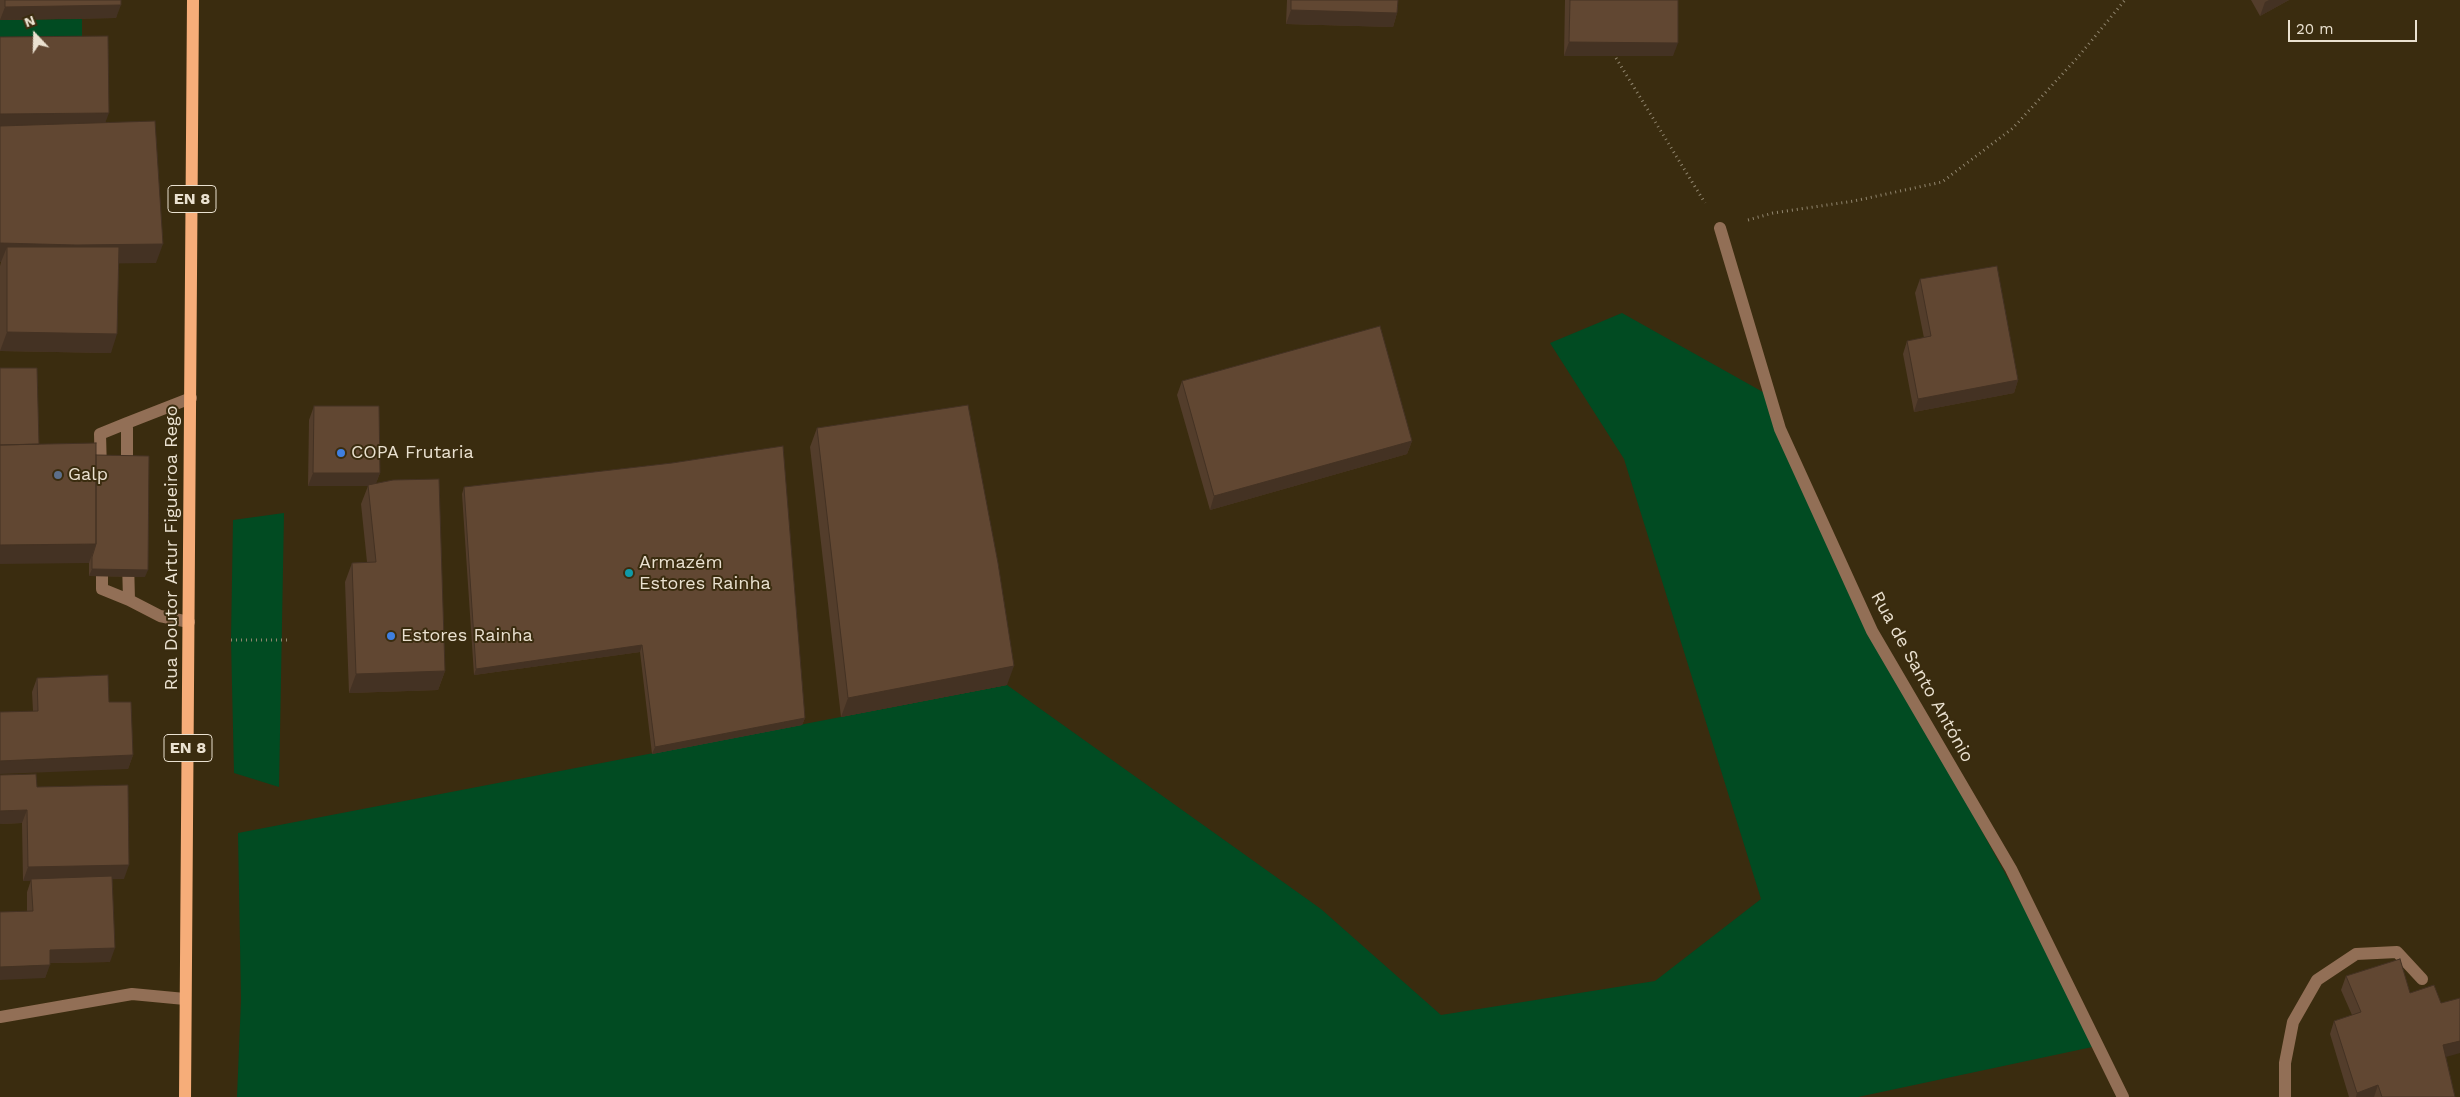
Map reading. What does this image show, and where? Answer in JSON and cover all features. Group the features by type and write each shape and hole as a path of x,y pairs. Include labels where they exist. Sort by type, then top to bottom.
{"main road":[{"name":"Rua Doutor Artur Figueiroa Rego","path":"185,1097 193,0"}],"street":[{"name":"Rua de Santo António","path":"1720,228 1780,429 1872,631 2011,869 2123,1097"},
{"path":"101,483 100,434 191,398"},
{"path":"127,423 127,485"},
{"path":"102,550 102,589 160,616 189,622"},
{"path":"128,552 129,600"},
{"path":"2285,1097 2286,1063 2293,1022 2317,980 2356,954 2398,952 2422,979"},
{"path":"0,1017 132,994 186,999"}],"path":[{"path":"1616,58 1720,228 1773,213 1854,202 1942,182 2013,128 2078,57 2125,0"},
{"path":"231,640 288,640"}],"green space":[{"path":"82,19 82,50 0,50 0,20"},
{"path":"1622,313 1770,396 1872,631 2077,1004 2097,1046 1858,1097 237,1097 241,1000 238,833 1007,685 1321,909 1441,1015 1655,981 1761,899 1624,459 1550,343"},
{"path":"284,513 279,787 234,773 231,640 233,520"}],"building":[{"path":"5,0 121,0 121,5 5,7"},
{"path":"1291,0 1398,0 1397,13 1291,10"},
{"path":"1570,0 1678,0 1678,43 1569,42"},
{"path":"108,36 109,113 0,114 0,37"},
{"path":"155,121 163,244 76,245 0,243 0,126"},
{"path":"7,247 119,247 117,334 7,332"},
{"path":"1997,266 2018,380 1918,399 1907,341 1931,336 1920,279"},
{"path":"1380,326 1412,441 1214,496 1182,381"},
{"path":"0,368 37,368 39,444 0,445"},
{"path":"968,405 998,563 1014,666 848,698 817,428"},
{"name":"COPA Frutaria","path":"314,406 379,406 380,473 313,473"},
{"path":"96,443 96,544 0,545 0,445"},
{"name":"Armazém Estores Rainha","path":"783,446 805,718 655,747 642,645 476,669 464,487 672,463"},
{"path":"96,455 149,456 148,570 92,569 92,557 96,544"},
{"name":"Estores Rainha","path":"439,479 445,671 356,674 352,563 376,562 368,485 393,480"},
{"path":"108,675 109,702 131,702 133,755 0,761 0,712 38,711 37,678"},
{"path":"36,774 37,787 128,785 129,865 28,867 27,810 0,811 0,775"},
{"path":"112,876 115,948 50,950 50,965 0,967 0,912 33,911 31,879"},
{"path":"2400,959 2410,993 2434,985 2441,1003 2460,998 2460,1041 2443,1045 2455,1097 2382,1097 2378,1085 2357,1093 2334,1021 2361,1012 2346,976"}],"place":[{"name":"COPA Frutaria","path":"341,453"},
{"name":"Galp","path":"58,475"},
{"name":"Armazém Estores Rainha","path":"629,573"},
{"name":"Estores Rainha","path":"391,636"}]}
